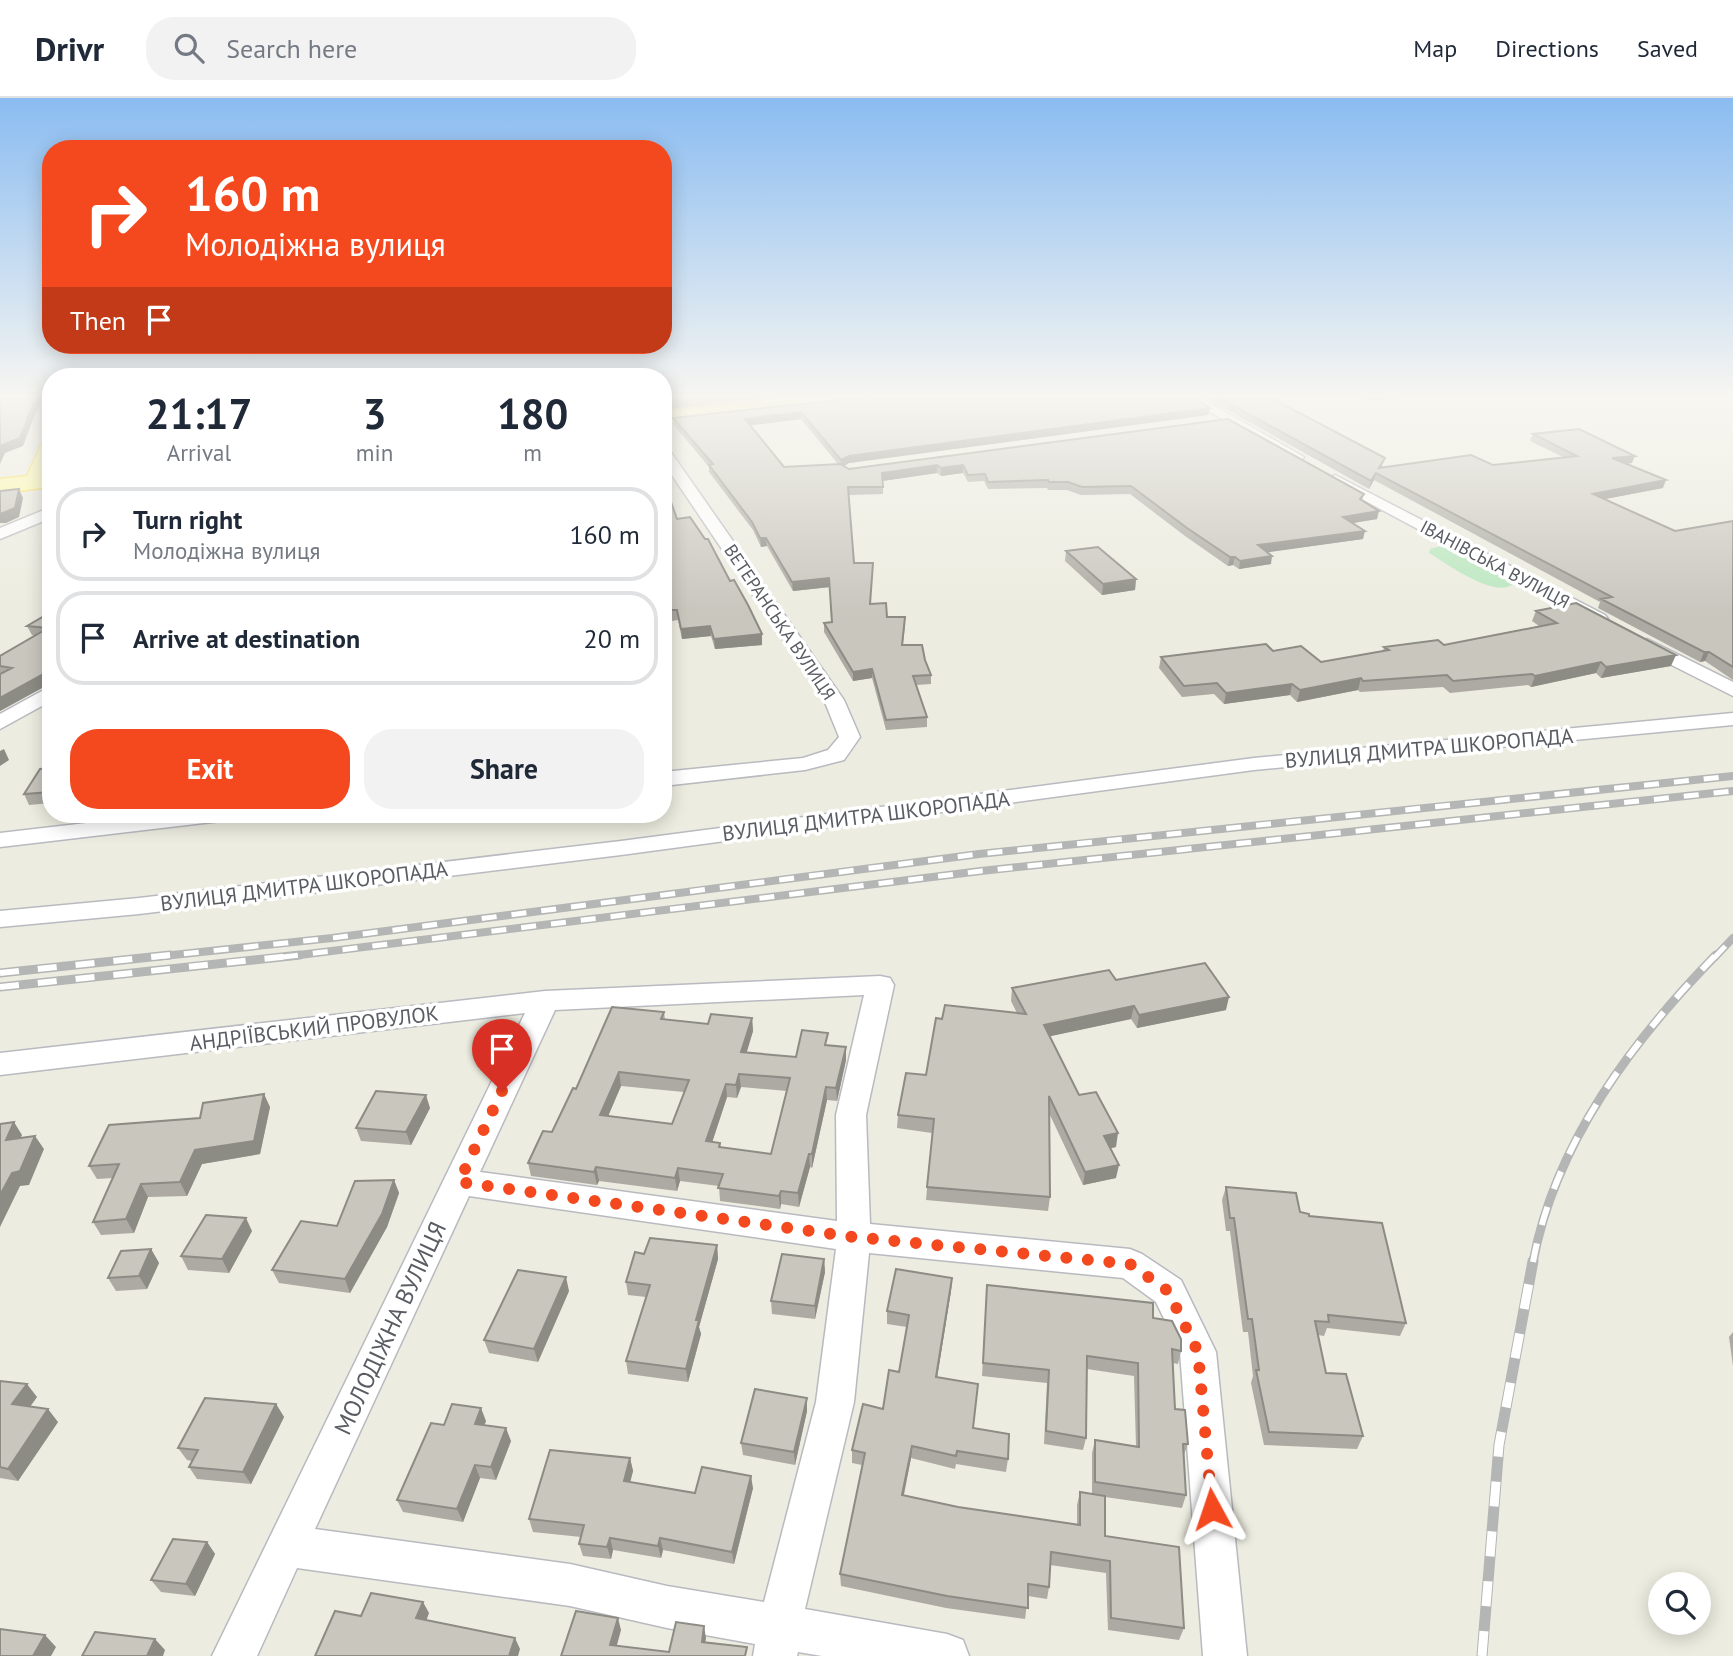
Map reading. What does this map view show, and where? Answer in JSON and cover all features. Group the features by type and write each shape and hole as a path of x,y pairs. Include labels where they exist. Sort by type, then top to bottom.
{"main road":[{"path":"0,486 42,481"}],"street":[{"name":"ІВАНІВСЬКА ВУЛИЦЯ","path":"1314,467 1611,625"},
{"name":"ВЕТЕРАНСЬКА ВУЛИЦЯ","path":"672,475 834,700 850,737 836,755 805,764 672,778"},
{"path":"0,534 42,516"},
{"path":"1635,638 1733,690"},
{"path":"0,723 42,697"},
{"name":"ВУЛИЦЯ ДМИТРА ШКОРОПАДА","path":"0,919 153,904 607,850 1254,764 1733,719"},
{"path":"0,840 144,823"},
{"name":"АНДРІЇВСЬКИЙ ПРОВУЛОК","path":"0,1064 545,1001 880,985 851,1115 854,1237"},
{"name":"МОЛОДІЖНА ВУЛИЦЯ","path":"234,1656 545,1001"},
{"path":"459,1182 854,1237 1130,1264 1168,1291 1198,1352 1225,1656"},
{"path":"777,1641 835,1402 854,1237"},
{"path":"286,1546 570,1585 667,1607 777,1641 947,1656"}],"green space":[{"path":"1441,546 1452,548 1513,584 1495,587 1459,572 1429,553 1430,549"}],"building":[{"path":"710,467 845,467 849,469 925,467 882,473 883,487 848,487 854,563 873,563 870,604 886,603 887,617 905,617 902,645 922,645 931,675 913,676 927,717 886,720 872,669 853,672 824,623 832,622 829,578 792,582 766,538 760,538 752,522"},
{"path":"964,467 1315,467 1364,494 1360,499 1379,511 1343,517 1365,531 1258,545 1272,556 1240,561 1187,528 1131,486 1082,487 1048,480 988,482 985,474 968,475"},
{"path":"1345,467 1633,467 1666,480 1593,494 1675,531 1733,521 1733,667 1709,652 1704,652 1601,599 1612,597 1376,473 1371,481"},
{"path":"19,489 15,508 0,514 0,491"},
{"path":"672,505 677,519 690,517 705,539 708,539 730,581 734,580 762,634 714,639 710,626 681,629 677,610 672,610"},
{"path":"1098,547 1136,579 1103,584 1066,551"},
{"path":"1576,603 1676,655 1606,667 1601,662 1535,676 1532,674 1453,681 1447,675 1363,681 1361,678 1300,690 1292,684 1226,693 1217,683 1184,686 1161,657 1266,644 1273,651 1301,646 1321,662 1389,650 1384,647 1438,640 1444,645 1557,623 1536,611"},
{"path":"42,617 42,627 27,626"},
{"path":"42,632 42,675 0,698 0,674 12,668 0,666 0,656"},
{"path":"40,769 42,793 24,794"},
{"path":"1205,963 1229,997 1139,1015 1134,1006 1044,1025 1079,1095 1096,1092 1118,1133 1104,1136 1119,1165 1085,1172 1049,1096 1050,1197 927,1187 934,1119 898,1115 906,1073 926,1075 936,1018 942,1019 945,1005 1026,1014 1012,988 1109,970 1116,980"},
{"path":"612,1007 664,1012 661,1019 708,1024 711,1014 752,1018 741,1052 796,1057 802,1030 828,1033 825,1045 846,1047 836,1088 826,1087 812,1154 809,1154 798,1193 781,1191 779,1196 718,1188 723,1174 678,1168 675,1178 596,1167 594,1172 528,1163 543,1131 552,1132 573,1088 576,1089","holes":["619,1072 689,1080 672,1124 600,1115","739,1074 790,1078 771,1154 719,1147 720,1143 706,1141 726,1084 736,1085"]},
{"path":"376,1091 426,1095 406,1132 356,1128"},
{"path":"264,1094 254,1141 195,1150 180,1182 141,1184 126,1219 93,1222 119,1164 89,1166 109,1125 200,1118 203,1103"},
{"path":"14,1122 6,1140 35,1136 20,1171 12,1173 0,1195 0,1124"},
{"path":"394,1180 382,1214 345,1279 272,1270 301,1221 337,1226 355,1181"},
{"path":"1226,1187 1296,1193 1300,1212 1309,1216 1382,1223 1406,1323 1328,1315 1329,1322 1315,1321 1326,1373 1346,1374 1363,1436 1269,1432 1256,1370 1259,1370 1252,1319 1248,1319 1234,1218 1230,1218"},
{"path":"206,1215 246,1218 222,1259 181,1256"},
{"path":"650,1238 717,1245 696,1320 699,1320 686,1369 626,1361 650,1285 626,1282 635,1252 644,1254"},
{"path":"151,1249 139,1276 108,1278 121,1251"},
{"path":"782,1254 824,1259 815,1306 771,1301"},
{"path":"896,1269 952,1278 936,1377 978,1384 973,1428 1009,1434 1008,1459 957,1451 956,1456 912,1446 902,1495 958,1507 1080,1525 1080,1492 1105,1496 1105,1536 1179,1547 1184,1628 1111,1618 1110,1561 1051,1552 1049,1587 1028,1584 1028,1608 947,1596 840,1574 865,1453 852,1450 863,1404 883,1409 889,1370 899,1372 909,1315 887,1311"},
{"path":"518,1270 566,1277 534,1349 484,1340"},
{"path":"987,1285 1153,1303 1153,1318 1172,1321 1181,1339 1181,1351 1172,1349 1175,1409 1185,1410 1188,1444 1183,1444 1186,1495 1095,1482 1095,1440 1139,1447 1138,1363 1087,1356 1086,1438 1046,1431 1049,1370 983,1363"},
{"path":"0,1381 27,1384 12,1404 48,1409 8,1469 0,1467"},
{"path":"755,1389 807,1398 794,1452 741,1443"},
{"path":"205,1398 276,1404 243,1472 189,1467 198,1450 178,1448"},
{"path":"452,1404 481,1408 475,1424 506,1428 491,1467 475,1465 457,1509 397,1500 431,1423 444,1425"},
{"path":"550,1450 630,1458 624,1481 695,1493 702,1467 751,1476 732,1552 660,1538 658,1546 610,1538 607,1547 579,1544 584,1525 529,1519"},
{"path":"173,1539 207,1542 186,1584 151,1580"},
{"path":"371,1593 423,1602 416,1618 515,1638 509,1656 315,1656 335,1611 361,1616"},
{"path":"576,1611 618,1618 610,1645 669,1652 676,1622 704,1626 702,1642 747,1647 745,1656 561,1656"},
{"path":"0,1629 45,1635 33,1656 0,1656"},
{"path":"95,1632 155,1639 147,1656 82,1656"}],"railway":[{"path":"154,957 332,938 979,854 1733,776"},
{"path":"294,956 981,871 1733,791"},
{"path":"1715,957 1733,938"},
{"path":"0,973 170,955"},
{"path":"294,956 300,955"},
{"path":"1533,1262 1544,1218 1559,1176 1602,1096 1655,1022 1716,955"},
{"path":"0,987 294,956"},
{"path":"283,957 294,956"},
{"path":"1482,1656 1499,1445 1533,1261"}],"route":[{"path":"502,1091 459,1182 854,1237 1130,1264 1168,1291 1198,1352 1212,1509"}]}
